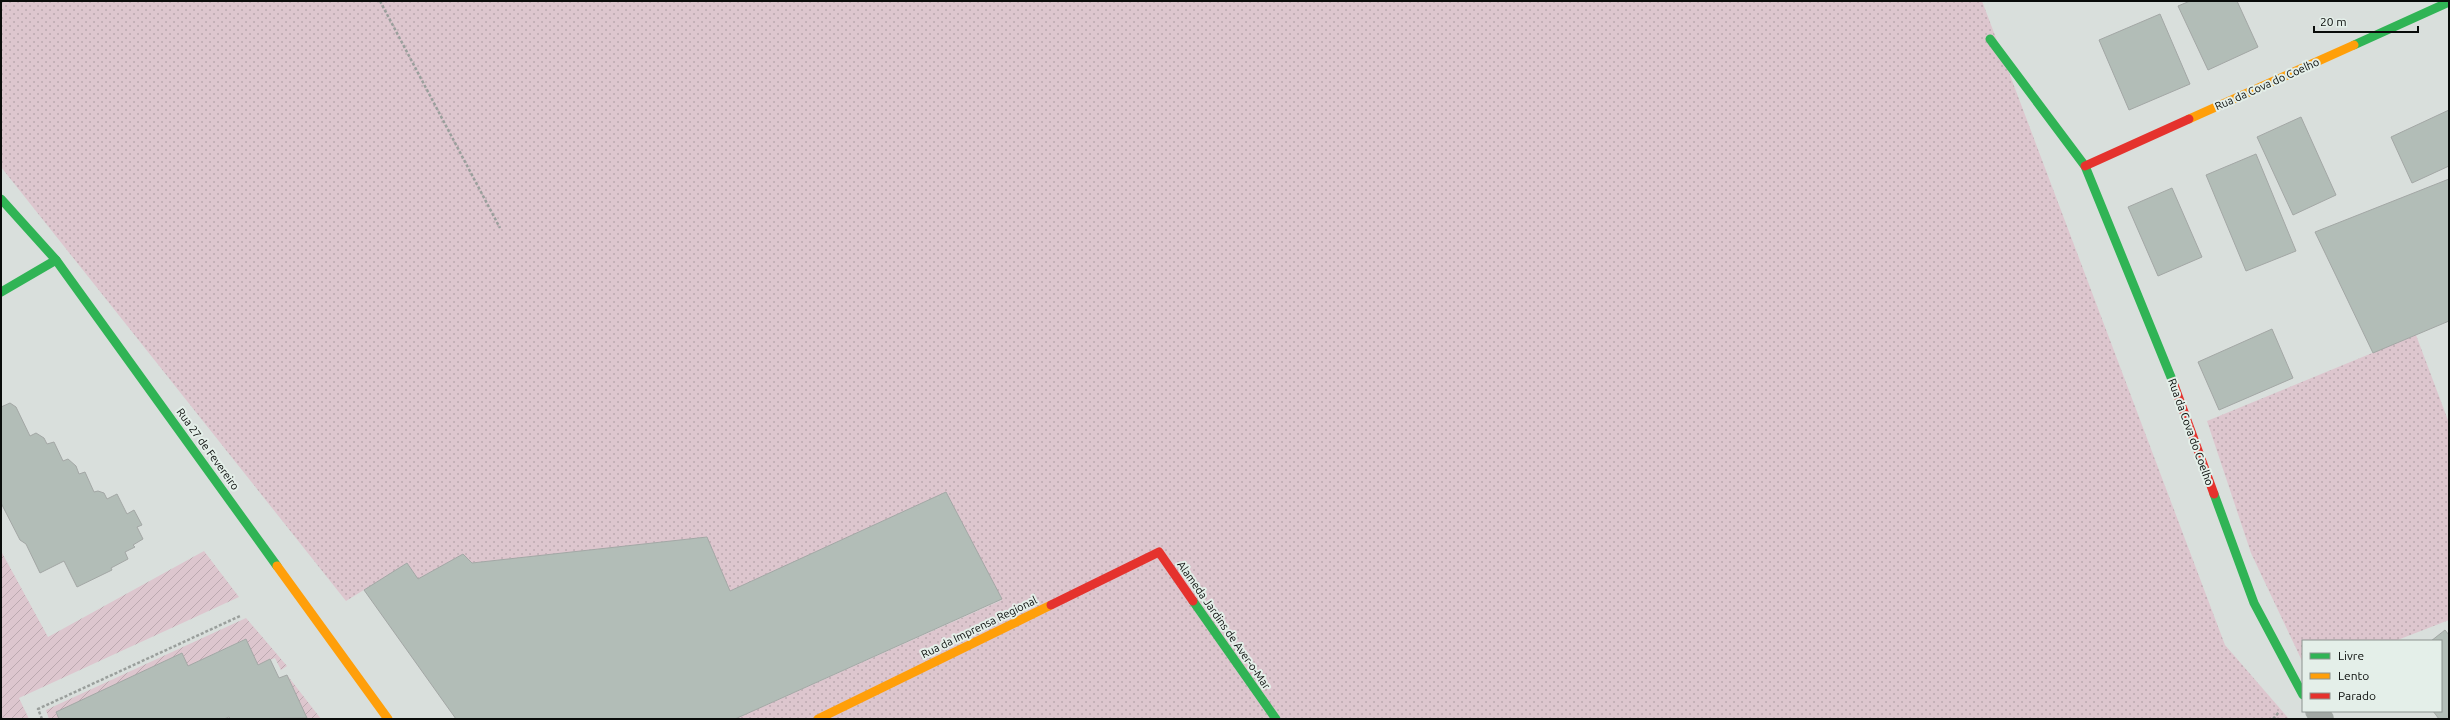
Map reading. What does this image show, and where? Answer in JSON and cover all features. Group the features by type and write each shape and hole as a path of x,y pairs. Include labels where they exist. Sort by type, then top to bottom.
{"street":[{"name":"Rua da Cova do Coelho","path":"2085,166 2449,2"},
{"name":"Rua da Cova do Coelho","path":"1990,38 2085,166 2170,374 2254,603 2302,693"},
{"name":"Rua 27 de Fevereiro","path":"1,199 56,260 388,719"},
{"path":"1,292 56,260"},
{"name":"Alameda Jardins de Aver-o-Mar","path":"1150,557 1159,552 1276,719"},
{"name":"Rua da Imprensa Regional","path":"818,719 1150,557"}],"path":[{"path":"380,1 500,228"},
{"path":"42,719 38,710 240,616"}],"shaded area":[{"path":"1,1 1982,1 2225,645 2289,719 735,719 1002,600 946,492 730,591 707,537 472,563 463,554 418,579 407,563 346,601 1,167"},
{"path":"2416,335 2449,423 2449,620 2398,640 2302,640 2302,661 2251,553 2207,421"},
{"path":"1,551 48,637 204,551 239,597 19,698 29,719 1,719"},
{"path":"246,618 287,666 281,670 275,658 258,665 245,639 188,666 182,653 56,712 59,719 49,719 46,710"},
{"path":"287,675 321,719 305,719 307,718"}],"building":[{"path":"2190,1 2237,1 2258,47 2208,70 2178,6"},
{"path":"2160,14 2190,84 2129,110 2099,40"},
{"path":"2449,110 2449,166 2412,183 2391,137"},
{"path":"2301,117 2336,195 2293,215 2257,137"},
{"path":"2256,154 2296,251 2246,271 2206,175"},
{"path":"2449,179 2449,321 2373,353 2315,232"},
{"path":"2172,188 2202,257 2158,276 2128,207"},
{"path":"2272,329 2293,378 2219,410 2198,362"},
{"path":"10,403 16,407 30,436 36,433 44,438 47,444 54,442 63,461 68,459 76,466 79,474 85,472 94,492 98,491 104,493 107,499 117,494 127,514 134,510 142,525 137,527 143,539 133,545 135,547 125,552 128,559 111,568 112,570 77,587 64,561 40,573 26,544 20,540 1,503 1,407"},
{"path":"946,492 1002,599 735,719 456,719 364,590 407,563 418,579 463,554 472,563 707,537 730,591"},
{"path":"2445,630 2449,635 2449,719 2439,719 2434,712 2442,712 2442,640 2432,640"},
{"path":"246,639 258,665 270,659 279,678 287,675 307,718 231,719 229,717 224,719 59,719 56,712 182,653 188,666"}],"traffic: fast":[{"path":"2354,45 2449,2"},
{"path":"1990,39 2085,166 2173,382"},
{"path":"1,199 56,260 277,566"},
{"path":"1,292 56,260"},
{"path":"2214,494 2254,603 2302,693"},
{"path":"1193,601 1276,719"}],"traffic: slow":[{"path":"2189,119 2354,45"},
{"path":"277,566 388,719"},
{"path":"818,719 1051,605"}],"traffic: jam":[{"path":"2085,166 2189,119"},
{"path":"2173,382 2214,494"},
{"path":"1051,605 1159,552 1193,601"}]}
